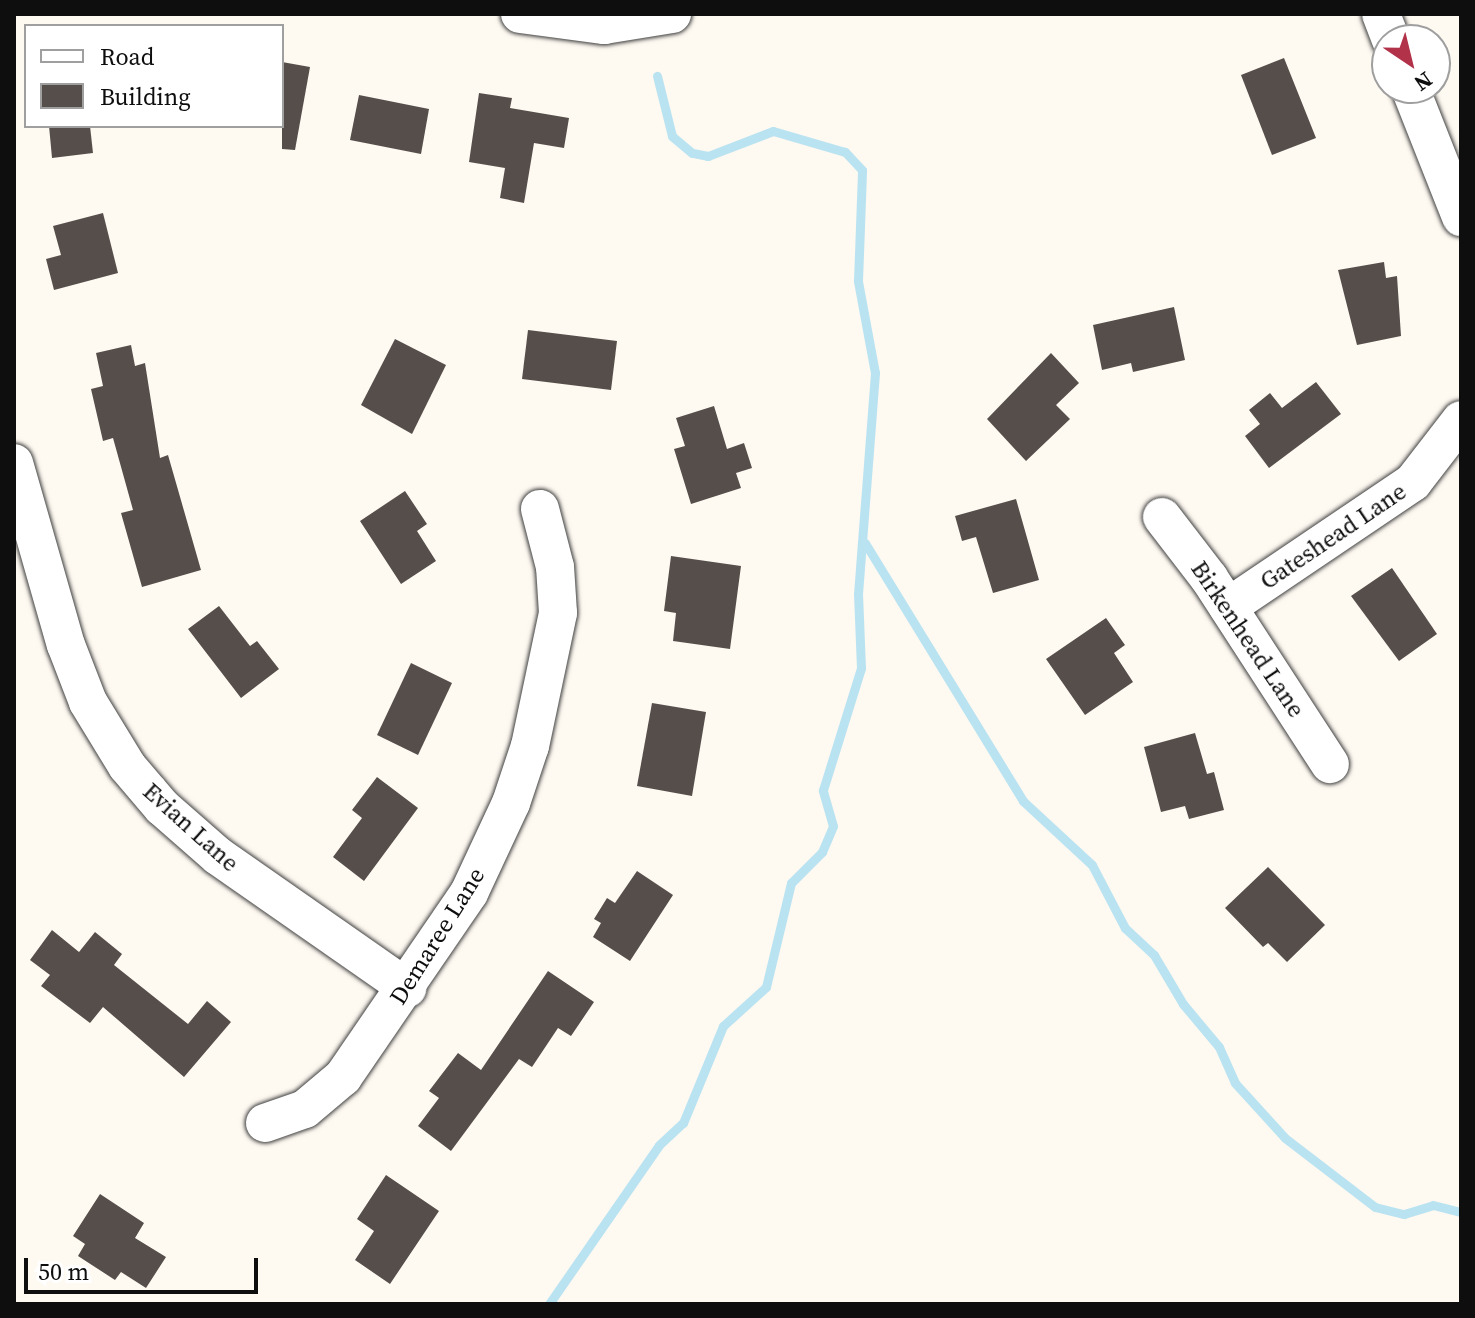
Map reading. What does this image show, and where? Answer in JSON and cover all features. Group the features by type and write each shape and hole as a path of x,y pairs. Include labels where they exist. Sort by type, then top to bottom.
{"street":[{"path":"520,14 604,25 672,14"},
{"path":"1416,104 1461,217"},
{"name":"Gateshead Lane","path":"1228,607 1413,482 1461,420"},
{"name":"Evian Lane","path":"14,463 66,645 88,702 127,766 162,807 218,856 407,988"},
{"name":"Demaree Lane","path":"265,1123 305,1109 328,1092 407,988 469,893 511,803 530,746 558,613 555,567 540,509"},
{"name":"Birkenhead Lane","path":"1162,517 1228,607 1330,764"}],"building":[{"path":"1284,58 1316,138 1272,155 1241,75"},
{"path":"284,62 310,67 295,150 282,149"},
{"path":"479,93 512,98 510,108 569,118 564,148 534,143 524,203 500,198 505,168 469,162"},
{"path":"359,95 429,109 421,154 350,140"},
{"path":"49,128 90,128 93,153 52,158"},
{"path":"103,213 118,273 54,290 46,259 61,255 53,226"},
{"path":"1384,262 1386,278 1397,276 1401,336 1357,345 1338,270"},
{"path":"1174,307 1185,360 1133,372 1131,363 1102,370 1093,325"},
{"path":"528,330 617,341 611,390 522,379"},
{"path":"395,339 446,365 412,434 361,405"},
{"path":"131,345 135,366 145,363 160,458 168,455 201,570 142,587 121,513 133,510 113,438 103,441 91,389 103,386 96,353"},
{"path":"1051,353 1079,383 1056,405 1070,419 1026,461 987,419"},
{"path":"1316,382 1341,414 1269,468 1245,436 1260,424 1249,410 1270,393 1282,408"},
{"path":"714,406 727,449 744,443 752,468 736,473 741,488 691,504 674,449 685,446 676,418"},
{"path":"405,491 427,524 417,531 436,561 401,584 360,521"},
{"path":"1016,499 1039,580 993,593 976,537 962,541 955,516"},
{"path":"671,556 741,566 730,649 673,641 676,613 664,611"},
{"path":"1392,568 1437,634 1399,661 1351,596"},
{"path":"219,606 250,646 257,641 279,669 241,698 188,629"},
{"path":"1106,618 1125,645 1114,653 1133,682 1085,715 1046,659"},
{"path":"411,663 452,683 418,755 377,735"},
{"path":"652,703 706,712 692,796 637,786"},
{"path":"1195,733 1207,774 1214,772 1224,810 1189,819 1185,806 1161,812 1144,747"},
{"path":"377,777 418,808 364,881 333,857 362,818 352,810"},
{"path":"1268,867 1325,925 1287,962 1268,943 1263,947 1225,908"},
{"path":"637,871 673,895 630,961 593,937 601,923 594,919 607,898 615,903"},
{"path":"52,930 79,952 95,932 122,954 114,965 188,1024 207,1001 231,1022 184,1077 103,1007 90,1023 41,986 50,975 30,960"},
{"path":"548,971 594,1002 571,1036 558,1028 532,1067 519,1059 451,1151 418,1126 439,1098 429,1091 458,1053 481,1070"},
{"path":"386,1175 439,1211 390,1284 355,1260 374,1231 357,1219"},
{"path":"100,1194 144,1223 135,1238 166,1257 146,1288 121,1272 115,1280 78,1256 85,1244 73,1236"}],"waterway":[{"path":"549,1304 659,1145 683,1123 723,1026 766,987 791,883 822,852 833,826 823,790 861,668 858,594 875,373 858,281 862,170 845,152 773,131 708,156 692,153 672,136 657,76"},
{"path":"865,543 1023,801 1092,865 1125,928 1154,955 1183,1004 1219,1047 1235,1083 1285,1138 1375,1207 1404,1214 1433,1205 1461,1212"}]}
